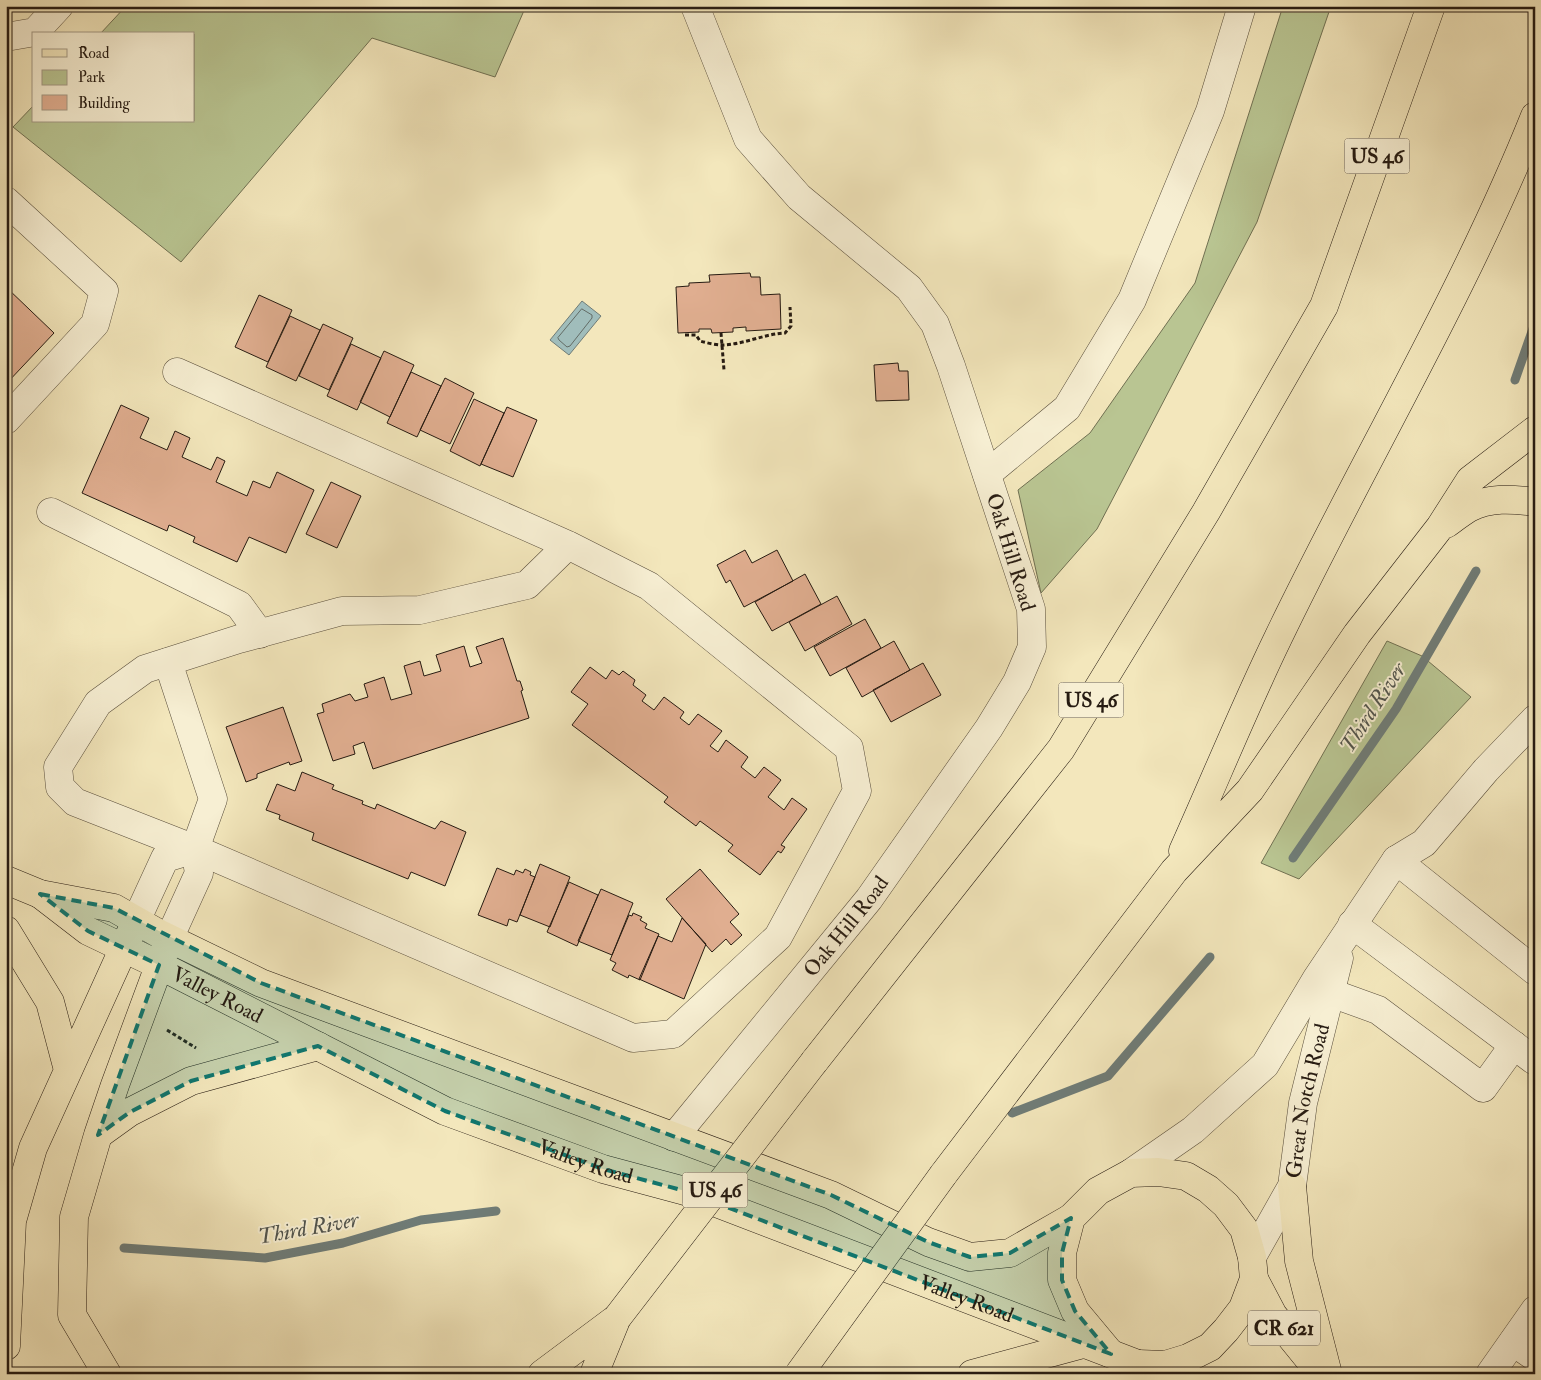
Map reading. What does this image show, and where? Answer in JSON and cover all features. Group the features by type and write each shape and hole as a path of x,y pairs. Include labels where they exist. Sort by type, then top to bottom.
{"main road":[{"name":"US 46","path":"567,1374 617,1318 814,1062 1061,749 1206,512 1324,306 1430,6"},
{"path":"1174,871 1278,638 1453,296 1527,157 1535,116"},
{"path":"799,1374 943,1175 1174,871 1250,790 1357,634 1440,528 1470,480 1535,430"},
{"path":"1440,528 1470,507 1496,500 1535,502"},
{"name":"Valley Road","path":"6,880 40,894 114,908 169,938 261,983 831,1195 928,1242 970,1257 1010,1253 1072,1218"},
{"name":"Valley Road","path":"40,894 88,931 124,947 445,1111 603,1169 685,1191 1135,1364 1164,1365 1188,1358 1210,1347 1243,1308 1253,1268"},
{"path":"6,1346 12,1221 33,1148 136,921"},
{"path":"6,930 50,1002 68,1070"},
{"path":"108,1374 72,1315 74,1217 115,1085 169,938"},
{"path":"98,1135 130,1112 190,1081 318,1046"},
{"path":"1135,1364 1075,1311 1062,1280 1062,1253 1072,1218 1098,1191 1131,1173 1158,1172 1186,1176 1208,1189 1226,1205 1244,1229 1253,1268"},
{"path":"1292,1186 1299,1261 1328,1374"},
{"name":"CR 621","path":"1253,1268 1273,1315 1321,1374"},
{"path":"542,1374 617,1318"},
{"path":"594,1374 617,1318"},
{"path":"972,1374 1083,1344"}],"street":[{"path":"35,32 59,6"},
{"name":"Oak Hill Road","path":"674,1137 869,900 989,728 1017,682 1032,647 1032,609 951,366 935,324 909,288 799,197 748,139 695,6"},
{"path":"987,474 1067,408 1132,300 1210,111 1242,6"},
{"path":"6,37 32,33"},
{"path":"6,201 104,291 96,324 6,420"},
{"path":"176,372 568,545 649,586 849,748 857,791 778,937 673,1034 633,1038 195,849 75,802 60,787 58,766 98,703 145,669 342,611 420,610 527,585 568,545"},
{"path":"51,512 239,605 260,634"},
{"path":"168,662 213,799 195,849 199,873 169,938"},
{"name":"Great Notch Road","path":"1131,1173 1193,1130 1265,1065 1317,978 1396,860 1424,843 1486,770 1535,719"},
{"path":"136,921 165,858 195,849"},
{"path":"1396,860 1535,971"},
{"path":"1348,932 1535,1061"},
{"name":"Great Notch Road","path":"1253,1268 1292,1186 1303,1103 1348,932"},
{"path":"1331,993 1378,1010 1483,1088 1514,1045"},
{"path":"1490,1374 1524,1350 1535,1310"}],"path":[{"path":"685,335 696,335 700,341 722,345 752,340 771,334 785,333 791,326 790,307"},
{"path":"721,332 724,370"},
{"path":"166,1030 198,1049"}],"highlighted area":[{"path":"40,894 114,908 261,983 831,1195 928,1242 970,1257 1010,1253 1071,1218 1062,1253 1062,1280 1075,1311 1111,1354 685,1191 603,1169 445,1111 318,1046 191,1081 130,1112 98,1135 159,965 88,931"}],"green space":[{"path":"126,6 526,6 495,77 372,38 181,262 13,127 32,107 32,122 195,122 195,32 102,32"},
{"path":"1283,6 1331,6 1257,222 1097,529 1041,593 1018,490 1090,433 1195,283"},
{"path":"1387,641 1422,656 1471,697 1299,879 1261,863"}],"water":[{"path":"582,301 601,316 569,355 550,340"}],"building":[{"path":"750,273 751,277 760,277 761,295 780,294 781,329 746,331 746,327 733,328 733,332 712,333 711,329 699,329 699,332 678,333 676,287 689,286 689,283 710,282 709,275"},
{"path":"6,287 54,333 6,384"},
{"path":"259,295 292,310 268,362 235,347"},
{"path":"290,316 320,330 296,381 266,367"},
{"path":"323,324 353,338 329,390 299,376"},
{"path":"351,344 381,358 357,410 327,396"},
{"path":"384,351 414,365 390,417 360,402"},
{"path":"898,363 899,371 908,371 909,400 876,401 874,365"},
{"path":"411,372 441,386 417,437 387,423"},
{"path":"445,378 474,393 450,444 420,430"},
{"path":"474,399 504,413 480,466 450,451"},
{"path":"121,405 149,418 140,438 167,450 175,431 190,438 182,457 211,470 217,457 225,461 216,482 247,496 253,481 270,488 277,472 314,490 286,553 249,537 237,562 193,542 195,537 169,525 167,531 82,493"},
{"path":"507,407 537,420 513,477 481,464"},
{"path":"331,482 361,496 337,548 306,534"},
{"path":"745,550 752,563 777,550 793,581 744,607 730,580 726,583 717,565"},
{"path":"805,574 821,604 772,631 755,602"},
{"path":"837,596 852,624 805,651 789,622"},
{"path":"865,619 881,648 830,676 814,647"},
{"path":"503,638 517,681 520,681 523,690 521,691 529,718 373,769 364,742 353,746 355,754 333,761 317,714 324,712 322,704 350,694 355,701 368,697 364,684 384,677 391,700 412,694 404,666 420,661 424,676 441,671 436,655 464,646 470,667 482,663 476,647"},
{"path":"894,641 910,670 862,697 846,668"},
{"path":"923,663 941,695 891,722 873,690"},
{"path":"590,667 606,679 612,670 619,675 623,671 635,680 633,685 646,695 642,701 654,710 664,697 684,712 680,718 689,725 698,714 722,731 710,746 718,752 726,740 748,757 741,767 755,778 764,767 781,780 768,797 784,810 792,798 807,809 781,845 785,847 781,853 778,851 760,875 728,851 733,845 700,821 696,826 664,802 668,797 572,725 588,704 571,692"},
{"path":"283,707 302,761 290,765 289,762 257,774 257,778 246,782 226,727"},
{"path":"302,772 334,785 332,789 363,801 362,804 375,809 377,804 435,829 441,821 466,832 445,886 411,872 408,879 312,840 314,833 279,819 280,815 266,810 277,784 295,791"},
{"path":"540,864 570,877 550,927 520,915"},
{"path":"497,868 514,875 516,870 523,873 525,869 531,872 530,875 535,877 517,922 509,919 507,926 478,915"},
{"path":"700,869 739,914 730,922 742,935 731,945 726,939 712,952 666,899"},
{"path":"569,882 598,895 577,946 547,932"},
{"path":"601,889 633,903 612,955 578,941"},
{"path":"633,913 642,917 640,920 647,924 645,928 659,934 640,980 629,975 628,978 612,970 616,963 610,960 629,915 632,916"},
{"path":"682,918 706,944 684,999 639,979 658,936 672,942"}],"waterway":[{"name":"Third River","path":"1515,380 1535,323"},
{"name":"Third River","path":"1293,858 1396,709 1476,571"},
{"name":"Third River","path":"1012,1113 1108,1076 1210,957"},
{"name":"Third River","path":"124,1248 265,1258 343,1243 421,1220 496,1211"}]}
